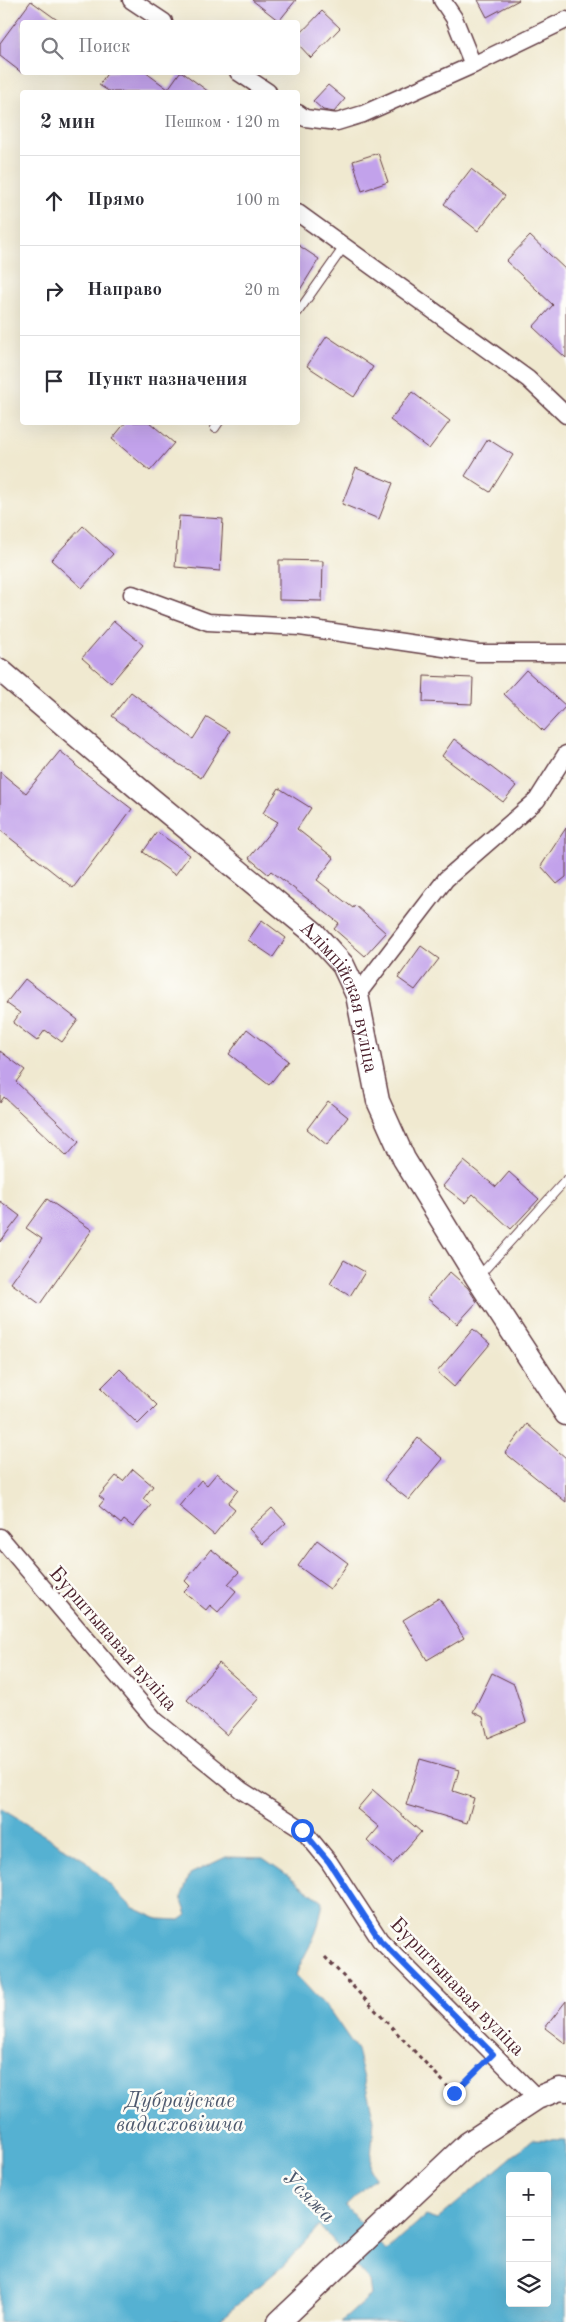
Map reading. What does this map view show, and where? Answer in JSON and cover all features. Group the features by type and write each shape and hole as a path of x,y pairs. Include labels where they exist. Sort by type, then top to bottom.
{"street":[{"path":"130,0 161,20"},
{"path":"442,0 454,18 473,65"},
{"path":"300,114 305,118 337,122 363,114 473,65 566,20"},
{"path":"242,75 265,90"},
{"path":"300,214 528,379 566,415"},
{"path":"132,594 208,622 300,627 478,653 566,653"},
{"name":"Алімпійская вуліца","path":"0,670 139,789 313,932 343,966 357,996 378,1101 404,1159 477,1278 566,1414"},
{"path":"357,996 446,879 537,800 566,754"},
{"name":"Бурштынавая вуліца","path":"0,1538 155,1720 241,1790 302,1830 329,1862 380,1940 538,2098"},
{"path":"279,2322 466,2144 538,2098 560,2089 566,2090"}],"lane":[{"path":"300,309 341,250"},
{"path":"477,1278 566,1180"}],"path":[{"path":"325,1957 454,2093 493,2054"}],"water":[{"name":"Дубраўскае вадасховішча","path":"0,1808 86,1861 132,1907 158,1919 180,1920 187,1915 181,1898 190,1874 226,1857 263,1858 323,1902 316,1932 296,1975 330,2011 357,2050 374,2120 370,2170 375,2177 345,2206 386,2251 425,2216 437,2220 533,2139 566,2140 566,2322 341,2322 371,2295 369,2281 319,2226 284,2265 217,2322 0,2322"}],"building":[{"path":"252,0 296,0 280,20"},
{"path":"478,0 519,0 487,17"},
{"path":"31,1 57,20 20,20 20,71 0,56 0,43"},
{"path":"322,11 340,28 311,58 300,46 300,34"},
{"path":"106,75 149,75 168,89 178,75 186,75 206,90 107,90 99,85"},
{"path":"328,85 345,99 334,112 323,110 313,101"},
{"path":"378,153 388,182 362,191 353,161"},
{"path":"471,169 505,196 478,231 444,204"},
{"path":"530,236 566,270 566,358 533,327 553,305 506,261"},
{"path":"300,246 319,259 300,290"},
{"path":"327,336 373,367 354,397 307,366"},
{"path":"412,392 450,421 429,449 390,420"},
{"path":"124,425 153,425 174,443 150,471 112,439"},
{"path":"488,439 513,455 490,492 465,476"},
{"path":"356,468 393,483 379,519 342,504"},
{"path":"179,516 223,519 220,571 175,567"},
{"path":"83,526 113,554 82,588 51,560"},
{"path":"279,560 323,561 322,601 279,600"},
{"path":"114,621 143,645 111,683 82,658"},
{"path":"526,670 566,706 543,731 504,694"},
{"path":"424,676 473,678 472,704 423,702"},
{"path":"131,692 193,739 207,717 230,731 201,778 161,753 112,716"},
{"path":"454,739 516,786 503,802 442,756"},
{"path":"60,751 132,809 73,888 0,830 0,772 26,793"},
{"path":"279,788 311,808 297,829 334,858 317,880 353,908 355,905 386,933 365,956 334,929 339,923 271,871 268,874 249,858 278,822 263,813"},
{"path":"566,828 566,877 557,884 541,866"},
{"path":"157,832 190,855 175,875 143,852"},
{"path":"262,920 286,938 273,957 248,940"},
{"path":"421,946 439,959 415,990 398,978"},
{"path":"25,979 78,1020 62,1042 45,1030 37,1041 13,1023 20,1013 6,1003"},
{"path":"247,1029 288,1061 269,1085 229,1054"},
{"path":"0,1051 25,1070 16,1082 79,1142 67,1156 4,1097 0,1103"},
{"path":"328,1101 348,1117 327,1145 307,1129"},
{"path":"464,1161 496,1187 509,1172 539,1199 511,1229 473,1194 465,1203 443,1186"},
{"path":"47,1199 92,1230 40,1304 11,1283 42,1239 26,1228"},
{"path":"0,1201 20,1216 0,1242"},
{"path":"344,1260 365,1272 350,1296 330,1284"},
{"path":"450,1272 468,1288 477,1302 457,1324 427,1298"},
{"path":"473,1329 490,1344 454,1387 437,1372"},
{"path":"120,1369 157,1405 138,1424 101,1388"},
{"path":"527,1424 566,1458 566,1502 505,1453"},
{"path":"418,1438 443,1459 409,1500 384,1480"},
{"path":"133,1469 153,1486 143,1499 151,1505 133,1527 124,1520 121,1524 99,1506 104,1500 99,1496 116,1476 123,1481"},
{"path":"217,1473 238,1490 228,1503 235,1509 214,1535 179,1506 201,1480 207,1485"},
{"path":"272,1508 286,1523 263,1544 249,1529"},
{"path":"317,1540 348,1563 330,1589 298,1566"},
{"path":"211,1549 239,1572 228,1584 236,1591 218,1612 210,1605 206,1610 184,1592 190,1586 185,1581"},
{"path":"439,1598 464,1638 427,1660 403,1620"},
{"path":"219,1663 259,1698 227,1735 187,1700"},
{"path":"492,1673 514,1684 526,1722 488,1738 483,1717 473,1712"},
{"path":"420,1759 459,1770 453,1791 474,1798 467,1823 406,1805"},
{"path":"373,1790 421,1832 393,1864 367,1841 379,1827 357,1809"},
{"path":"566,2001 566,2044 545,2028"}],"route":[{"path":"302,1830 329,1862 380,1940 493,2054 454,2093"}],"water label":[{"name":"Усяжа","path":"309,2196"}]}
